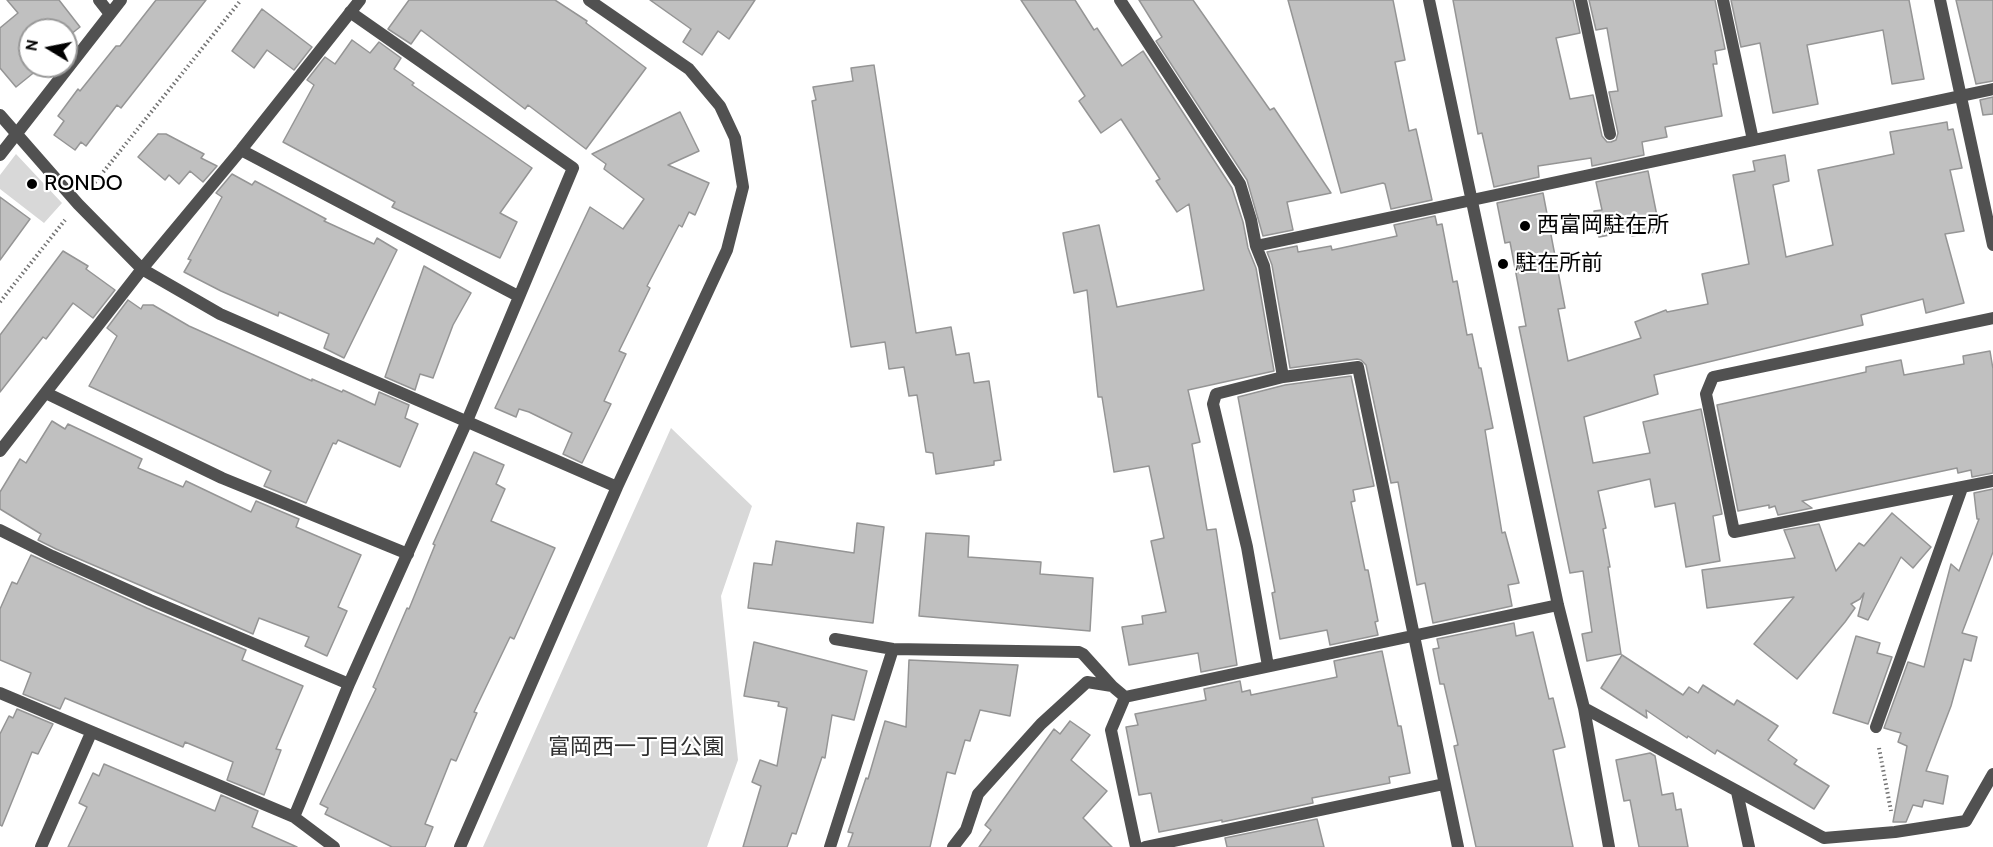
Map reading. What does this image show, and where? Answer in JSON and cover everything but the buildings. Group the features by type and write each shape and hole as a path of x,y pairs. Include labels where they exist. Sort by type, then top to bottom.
{"street":[{"path":"99,0 110,14"},
{"path":"0,155 121,0"},
{"path":"0,451 142,269 241,150 360,0"},
{"path":"460,847 618,487 727,250 743,187 735,138 720,106 689,69 589,0"},
{"path":"1120,0 1240,184 1256,246 1264,266 1283,377"},
{"path":"1429,0 1558,605 1584,708 1609,847"},
{"path":"1581,0 1610,134"},
{"path":"1723,0 1753,140"},
{"path":"1940,0 1993,245"},
{"path":"294,818 349,684 467,421 573,168 350,12"},
{"path":"1256,246 1993,89"},
{"path":"0,115 78,204 142,269 220,314 618,487"},
{"path":"241,150 518,296"},
{"path":"1993,318 1713,377 1707,394 1734,532 1993,482"},
{"path":"1268,666 1247,547 1213,404 1215,394 1283,377 1358,367 1458,847"},
{"path":"46,393 222,478 408,554"},
{"path":"1876,727 1962,488"},
{"path":"0,530 150,600 349,684"},
{"path":"1125,697 1558,605"},
{"path":"835,639 893,649 1079,652 1125,697"},
{"path":"830,847 893,649"},
{"path":"953,847 966,830 978,794 1041,724 1087,682 1112,686"},
{"path":"0,693 294,818 334,847"},
{"path":"1125,697 1111,730 1136,847"},
{"path":"1584,708 1824,838 1895,832 1966,821 1993,774"},
{"path":"40,847 91,733"},
{"path":"1145,847 1444,784"},
{"path":"1737,792 1749,847"}],"path":[{"path":"0,302 240,0"},
{"path":"1876,727 1882,772 1895,832"}],"green space":[{"path":"16,154 62,203 44,223 0,189 0,175"},
{"name":"富岡西一丁目公園","path":"671,428 752,506 721,596 738,760 707,847 483,847"}],"place":[{"name":"RONDO","path":"32,184"},
{"name":"西富岡駐在所","path":"1525,226"},
{"name":"駐在所前","path":"1503,264"}]}
